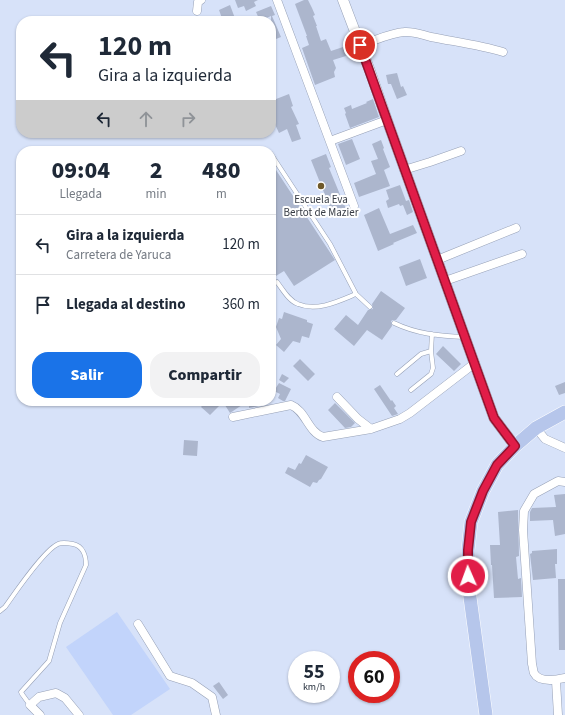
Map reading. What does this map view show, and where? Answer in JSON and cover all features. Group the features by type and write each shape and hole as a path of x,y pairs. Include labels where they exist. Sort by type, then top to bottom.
{"main road":[{"path":"486,715 469,590 468,550 471,522 483,491 497,465 515,446 536,428 565,412"}],"street":[{"path":"198,11 198,2 201,0"},
{"path":"277,0 354,206"},
{"path":"343,0 494,418 515,446"},
{"path":"360,45 394,34 413,32 429,37 483,46 503,52"},
{"path":"330,141 386,120"},
{"path":"404,170 461,151"},
{"path":"437,260 516,228"},
{"path":"445,281 522,254"},
{"path":"234,417 291,405 299,410 313,431 323,437 371,429 400,419 410,413 475,363"},
{"path":"337,398 358,419 371,429"},
{"path":"536,428 545,439 565,448"},
{"path":"565,482 558,481 534,494 524,511 523,530 532,664 534,674 539,678 556,681 565,678"},
{"path":"138,624 170,676 192,683 212,697 216,715"},
{"path":"556,681 558,715"},
{"path":"40,715 30,705 39,697 56,693 65,698 79,715"}],"lane":[{"path":"276,162 330,244 356,294 370,307"},
{"path":"277,282 286,295 298,304 311,307 325,305 356,294"},
{"path":"394,323 410,331 443,336 465,337"},
{"path":"411,390 432,374 432,334"},
{"path":"397,374 421,354 431,351"},
{"path":"0,611 5,607 44,556 56,545 60,543 76,544 82,549 86,556 86,565 60,623 49,661 21,692 30,705"}],"shaded area":[{"path":"117,612 170,689 131,715 113,715 66,647"}],"building":[{"path":"235,0 258,0 254,2 256,6 246,11 244,6 238,8"},
{"path":"308,0 315,15 313,16 321,41 326,39 331,51 343,47 346,56 333,60 336,68 334,72 335,77 315,85 302,48 309,45 307,36 295,4"},
{"path":"230,5 234,16 221,16 219,10"},
{"path":"271,6 275,15 258,16 256,12"},
{"path":"276,25 281,37 276,39"},
{"path":"397,73 401,87 403,86 407,95 397,99 391,84 388,84 386,75"},
{"path":"289,94 293,106 291,107 299,124 296,125 301,139 292,142 287,129 279,133 276,126 276,99"},
{"path":"373,99 379,117 350,128 344,108 351,105 352,109"},
{"path":"352,139 360,159 346,165 338,144"},
{"path":"381,140 390,167 384,170 390,186 359,197 354,183 376,174 371,161 378,159 372,144"},
{"path":"326,154 331,167 329,168 346,209 333,215 311,160"},
{"path":"276,170 335,260 294,286 284,271 276,276"},
{"path":"400,185 406,201 409,200 413,212 407,215 403,205 400,206 399,204 388,208 386,201 389,199 386,190"},
{"path":"379,208 390,234 413,225 417,233 378,251 364,215"},
{"path":"420,259 427,278 406,286 399,267"},
{"path":"381,291 405,308 396,320 391,321 392,326 382,340 367,330 354,346 334,329 346,315 358,325 368,310 373,309 372,304"},
{"path":"284,312 307,320 307,322 313,324 309,338 302,336 300,343 293,341 284,352 276,345 281,339 276,327 279,318 282,319"},
{"path":"443,346 461,364 454,371 436,354"},
{"path":"300,359 315,374 308,381 293,366"},
{"path":"282,374 289,378 284,383 279,380"},
{"path":"565,382 565,393 559,395 555,386"},
{"path":"279,383 291,389 285,401 278,398 280,394 276,392 276,388"},
{"path":"380,385 396,406 394,408 398,414 392,416 374,389"},
{"path":"335,403 355,423 351,427 345,428 328,410"},
{"path":"202,406 219,406 210,415 201,407"},
{"path":"226,406 240,406 230,413"},
{"path":"184,440 198,441 197,456 183,455"},
{"path":"306,455 328,467 321,479 317,483 313,482 310,487 285,473 288,467 295,470 299,463 301,464"},
{"path":"565,494 565,534 555,536 553,520 530,521 530,512 532,508 556,507 554,495"},
{"path":"518,510 519,556 516,557 518,579 521,578 522,597 494,598 490,545 500,545 498,512"},
{"path":"557,549 557,564 555,564 556,578 533,580 530,554 532,551"},
{"path":"558,579 565,579 565,650 559,650"},
{"path":"219,682 228,695 223,699 213,686"}],"place":[{"name":"Escuela Eva Bertot de Mazier","path":"321,186"}],"route":[{"path":"360,45 494,418 515,446 497,465 483,491 471,522 468,550 468,576"}]}
